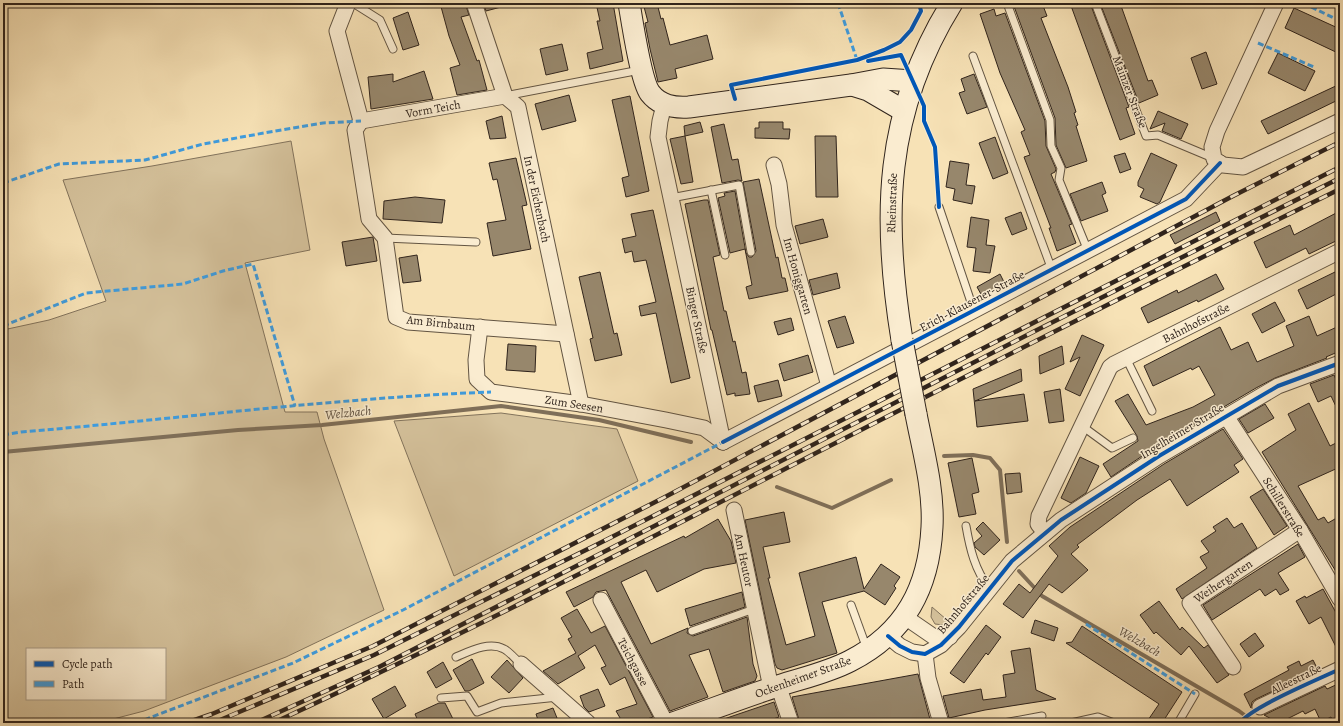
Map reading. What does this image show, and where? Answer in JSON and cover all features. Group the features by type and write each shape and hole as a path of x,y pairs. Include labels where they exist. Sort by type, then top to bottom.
{"main road":[{"path":"629,3 649,92 664,104 674,107 689,107 851,85 883,79 913,81"},
{"name":"Rheinstraße","path":"916,414 902,340 893,277 890,202 896,152 904,111 913,81 927,47 952,3"},
{"path":"851,85 868,90 904,111"},
{"name":"Ockenheimer Straße","path":"676,722 849,662 868,651 888,636 905,617 922,585 930,553 932,527 931,496 916,414"}],"street":[{"path":"348,3 337,31 361,121 355,130 369,219 385,238"},
{"name":"In der Eichenbach","path":"474,3 505,96 518,107 581,404"},
{"path":"1276,3 1217,131 1212,147 1217,161 1233,167 1243,167 1340,121"},
{"name":"Vorm Teich","path":"361,121 505,96"},
{"name":"Binger Straße","path":"664,104 658,137 723,442"},
{"name":"Erich-Klausener-Straße","path":"723,442 1186,199 1217,161"},
{"name":"Im Honiggarten","path":"774,165 779,184 784,225 828,386"},
{"name":"Am Birnbaum","path":"385,238 396,317 408,322 566,334"},
{"name":"Bahnhofstraße","path":"926,654 941,645 950,637 1012,561 1045,533 1038,524 1039,516 1110,368 1126,358 1340,251"},
{"name":"Zum Seesen","path":"480,328 476,360 477,379 491,392 581,404 704,428 723,442"},
{"name":"Ingelheimer Straße","path":"1045,533 1061,520 1159,456 1278,386 1340,363"},
{"name":"Schillerstraße","path":"1226,416 1300,530 1340,599"},
{"name":"Am Heutor","path":"734,510 754,610 775,687 791,723"},
{"name":"Weihergarten","path":"1233,667 1190,603 1300,530"},
{"name":"Teichgasse","path":"601,600 676,722"},
{"name":"Bahnhofstraße","path":"905,617 937,639 950,637"},
{"path":"888,636 900,646 912,652 926,654 928,678 941,723"},
{"path":"521,664 588,723"},
{"name":"Alleestraße","path":"1260,707 1340,669"}],"lane":[{"path":"353,3 380,20 393,48"},
{"path":"1007,3 1050,120 1051,146 1061,168 1059,180 1088,251"},
{"name":"Mainzer Straße","path":"1095,3 1146,136 1158,135 1217,161"},
{"path":"973,56 1052,270"},
{"path":"505,96 643,70"},
{"path":"671,198 739,185 752,252"},
{"path":"711,190 725,255"},
{"path":"939,207 974,311"},
{"path":"385,238 476,242"},
{"path":"1126,358 1152,411"},
{"path":"1082,426 1112,448 1133,438"},
{"path":"966,526 977,569 989,588"},
{"path":"851,605 868,651"},
{"path":"692,631 754,610"},
{"path":"456,657 472,650 497,646 506,650 521,664"},
{"path":"1178,723 1195,694"},
{"path":"441,698 467,696 477,712 501,703 558,697"},
{"path":"1004,723 1042,716"},
{"path":"1071,723 1098,717 1114,723"}],"shaded area":[{"path":"291,141 310,250 245,263 285,412 317,412 324,439 384,610 286,657 144,711 98,723 3,723 3,330 49,320 106,301 63,180 152,166"},
{"path":"501,413 617,429 638,481 454,576 394,421"},
{"path":"932,607 947,620 944,625 935,624 931,617"}],"building":[{"path":"440,3 465,3 469,15 461,17 477,61 479,60 487,90 457,95 450,68 460,65 449,36"},
{"path":"483,3 501,3 501,7 486,11"},
{"path":"596,3 613,3 623,61 590,69 587,53 603,49 597,21 600,21"},
{"path":"643,3 657,3 661,19 663,18 670,45 707,35 713,59 675,69 677,78 658,82 645,23 648,22"},
{"path":"1025,3 1042,3 1047,16 1041,18 1068,87 1076,112 1074,113 1078,125 1076,126 1087,161 1066,168 1056,145 1055,118 1014,7"},
{"path":"1070,3 1090,3 1129,107 1126,108 1135,134 1120,140"},
{"path":"1100,3 1120,3 1148,81 1152,80 1158,95 1139,103"},
{"path":"1294,8 1340,29 1340,54 1285,28"},
{"path":"994,9 996,16 1005,13 1045,121 1046,146 1056,169 1055,172 1051,174 1072,224 1069,225 1076,243 1057,251 1049,228 1051,228 1024,157 1030,155 1021,132 1025,130 1000,73 980,14"},
{"path":"408,12 419,45 403,50 393,18"},
{"path":"562,44 568,70 546,75 540,49"},
{"path":"1206,52 1217,84 1202,89 1191,58"},
{"path":"1278,53 1315,71 1305,91 1268,73"},
{"path":"424,71 433,99 371,109 368,77 393,74 393,82"},
{"path":"974,74 987,107 967,114 959,93 965,91 961,79"},
{"path":"1340,84 1340,99 1268,134 1261,121"},
{"path":"569,95 576,121 542,130 535,104"},
{"path":"630,96 649,191 626,197 622,178 629,176 612,100"},
{"path":"1158,111 1188,124 1181,139 1162,131 1165,123 1150,129"},
{"path":"502,116 506,138 490,139 486,121"},
{"path":"700,122 703,132 685,136 684,126"},
{"path":"759,122 783,122 783,129 790,129 789,139 755,138 755,128 759,128"},
{"path":"724,124 732,160 738,159 742,181 738,180 722,183 711,127"},
{"path":"685,136 693,182 681,184 670,139"},
{"path":"815,136 836,136 838,197 816,197"},
{"path":"995,137 1008,173 993,179 979,143"},
{"path":"1125,153 1131,169 1120,173 1114,156"},
{"path":"1151,153 1177,165 1160,202 1157,204 1140,197 1144,189 1138,186 1138,182"},
{"path":"516,158 527,205 522,206 531,249 493,256 487,223 506,220 497,179 493,180 489,163"},
{"path":"950,161 969,164 966,185 975,186 972,204 953,200 955,189 946,187"},
{"path":"759,179 776,258 778,257 782,278 785,278 788,291 749,299 746,287 752,285 745,249 730,253 718,198 725,196 724,193 735,191 746,253 749,257 752,257 756,251 743,182"},
{"path":"1102,182 1106,193 1102,195 1108,211 1081,221 1070,194"},
{"path":"415,197 445,200 442,223 383,219 384,201"},
{"path":"708,200 720,255 713,257 724,311 726,311 733,342 735,341 742,373 746,372 750,394 735,396 735,393 727,395 711,330 685,204"},
{"path":"653,210 690,378 671,383 656,313 641,316 639,306 656,302 646,260 634,262 632,251 625,253 622,239 636,236 631,214"},
{"path":"1340,211 1340,239 1309,254 1306,248 1266,268 1254,242 1290,225 1294,235"},
{"path":"1021,212 1027,229 1012,235 1005,218"},
{"path":"1216,212 1220,221 1175,244 1170,235"},
{"path":"971,217 989,220 986,245 995,246 990,273 973,271 976,248 967,247"},
{"path":"823,219 828,237 800,244 795,226"},
{"path":"373,237 377,261 346,266 342,242"},
{"path":"417,255 421,281 403,283 399,258"},
{"path":"600,272 614,334 617,333 622,355 595,361 590,339 593,338 579,277"},
{"path":"1335,272 1340,283 1340,292 1307,309 1298,290"},
{"path":"837,273 840,288 813,295 809,280"},
{"path":"1000,274 1005,284 982,296 977,287"},
{"path":"1216,274 1224,289 1198,302 1197,300 1148,323 1141,308 1177,290 1178,293"},
{"path":"1275,302 1285,321 1262,333 1252,314"},
{"path":"845,316 854,343 837,348 828,321"},
{"path":"1309,316 1317,336 1337,327 1340,335 1340,351 1326,357 1327,358 1275,378 1256,388 1154,448 1111,477 1103,464 1138,441 1137,436 1115,401 1128,394 1146,425 1193,407 1215,395 1199,366 1192,370 1191,368 1153,386 1144,366 1220,327 1231,350 1248,342 1257,362 1294,346 1286,326"},
{"path":"791,318 794,330 778,335 774,322"},
{"path":"1082,335 1104,345 1080,396 1065,389 1080,357 1070,362"},
{"path":"508,344 536,346 535,372 506,370"},
{"path":"1062,346 1064,364 1040,374 1039,356"},
{"path":"808,355 813,372 784,381 779,364"},
{"path":"1021,369 1022,381 975,401 1024,394 1028,421 977,427 973,389"},
{"path":"1334,375 1340,388 1340,415 1331,396 1318,402 1310,384"},
{"path":"778,380 782,396 758,402 754,386"},
{"path":"1060,389 1064,421 1049,423 1044,392"},
{"path":"1309,403 1330,446 1340,441 1340,467 1298,486 1318,520 1324,517 1328,523 1340,516 1340,578 1262,452 1296,430 1288,414"},
{"path":"1265,404 1274,418 1248,433 1239,419"},
{"path":"1223,429 1243,459 1234,465 1239,472 1187,506 1170,479 1137,500 1077,545 1079,547 1071,554 1088,570 1062,593 1049,584 1023,618 1003,604 1019,584 1030,593 1058,556 1049,546 1070,527 1164,464"},
{"path":"1080,457 1099,466 1086,493 1071,503 1061,498"},
{"path":"972,458 979,492 972,494 976,514 959,517 948,463"},
{"path":"1020,473 1022,492 1007,494 1005,474"},
{"path":"1263,489 1287,526 1274,535 1250,497"},
{"path":"784,512 790,542 763,547 770,578 768,578 786,645 815,636 799,573 856,557 864,589 881,564 900,577 894,586 896,588 885,605 864,591 822,602 837,653 782,670 777,668 775,664 745,520"},
{"path":"1227,518 1234,528 1242,523 1257,548 1182,599 1176,589 1207,568 1200,557 1209,552 1201,541 1216,531 1213,527"},
{"path":"718,519 731,541 736,563 704,569 657,592 646,570 621,582 651,644 688,628 687,633 693,636 747,617 753,664 757,676 755,681 723,692 709,649 689,655 708,697 670,711 606,590 596,592 593,597 574,607 566,592 684,536 685,538"},
{"path":"983,522 1000,540 984,555 975,547 974,543 982,536 976,529"},
{"path":"1298,544 1305,557 1278,573 1289,590 1280,595 1276,589 1265,596 1260,589 1212,620 1203,605"},
{"path":"1323,589 1340,620 1340,655 1321,617 1309,624 1296,601 1305,596 1306,598"},
{"path":"742,592 745,607 690,626 685,609"},
{"path":"1159,601 1180,630 1182,627 1204,648 1208,645 1229,675 1217,683 1189,646 1181,655 1156,632 1154,634 1140,615"},
{"path":"577,609 591,633 605,626 653,717 635,723 623,723 616,711 637,704 625,677 610,685 601,668 606,666 595,645 578,656 585,668 558,684 543,671 576,653 568,639 572,637 561,618"},
{"path":"1035,620 1058,628 1054,641 1031,633"},
{"path":"986,625 1001,637 988,655 986,653 964,683 950,673"},
{"path":"1082,626 1182,692 1162,723 1146,723 1159,704 1066,643 1072,642"},
{"path":"1255,633 1264,646 1249,657 1240,644"},
{"path":"1030,648 1036,690 1056,699 985,710 949,718 943,696 981,689 983,700 1006,697 1003,675 1015,673 1011,651"},
{"path":"472,659 484,683 469,691 465,691 453,670"},
{"path":"507,660 523,678 509,693 491,677"},
{"path":"1313,660 1318,670 1256,699 1252,702 1251,708 1244,694 1289,670 1287,667 1299,661 1301,666"},
{"path":"443,662 452,679 436,688 427,672"},
{"path":"918,674 931,723 800,723 792,697"},
{"path":"1340,683 1340,717 1332,720 1331,717 1321,722 1315,709 1305,714 1303,711 1285,720 1286,723 1279,723 1264,715 1325,686 1327,689"},
{"path":"395,686 406,706 384,719 372,699"},
{"path":"598,689 605,706 589,712 584,707 580,696"},
{"path":"774,702 779,717 762,723 718,723 718,721"},
{"path":"439,703 445,703 455,723 419,723 415,714"},
{"path":"553,708 559,723 539,723 536,714"}],"waterway":[{"name":"Welzbach","path":"3,452 238,430 322,425 501,406 599,420 691,442"},
{"name":"Welzbach","path":"944,456 973,455 990,458 1000,470 1007,542"},
{"name":"Welzbach","path":"777,487 832,508 891,480"},
{"name":"Welzbach","path":"1019,571 1042,596 1239,711 1255,723"}],"railway":[{"path":"186,723 212,714 373,646 665,497 1231,197 1340,142"},
{"path":"213,723 374,655 596,545 1340,167"},
{"path":"255,723 379,667 1035,331 1340,178"},
{"path":"273,723 529,599 1061,328 1340,189"}],"marked path":[{"path":"838,3 857,60 860,61"},
{"path":"1303,3 1340,21"},
{"path":"1258,43 1314,67"},
{"path":"3,183 59,164 145,160 203,144 323,123 361,121"},
{"path":"3,326 86,293 183,284 223,271 253,264 295,406"},
{"path":"3,435 21,432 315,404 491,392"},
{"path":"136,723 293,663 403,610 723,442"},
{"path":"1086,624 1195,694"}],"cycle path":[{"path":"735,99 731,85 857,60 884,50 900,42 911,30 921,11 919,3"},
{"path":"868,61 901,55 924,106 924,121 935,147 939,207"},
{"path":"723,442 1186,199 1220,163"},
{"path":"888,636 900,646 912,652 925,654 941,645 959,627 1012,561 1061,520 1159,456 1278,386 1340,363"},
{"path":"1240,723 1257,709 1340,669"}]}
